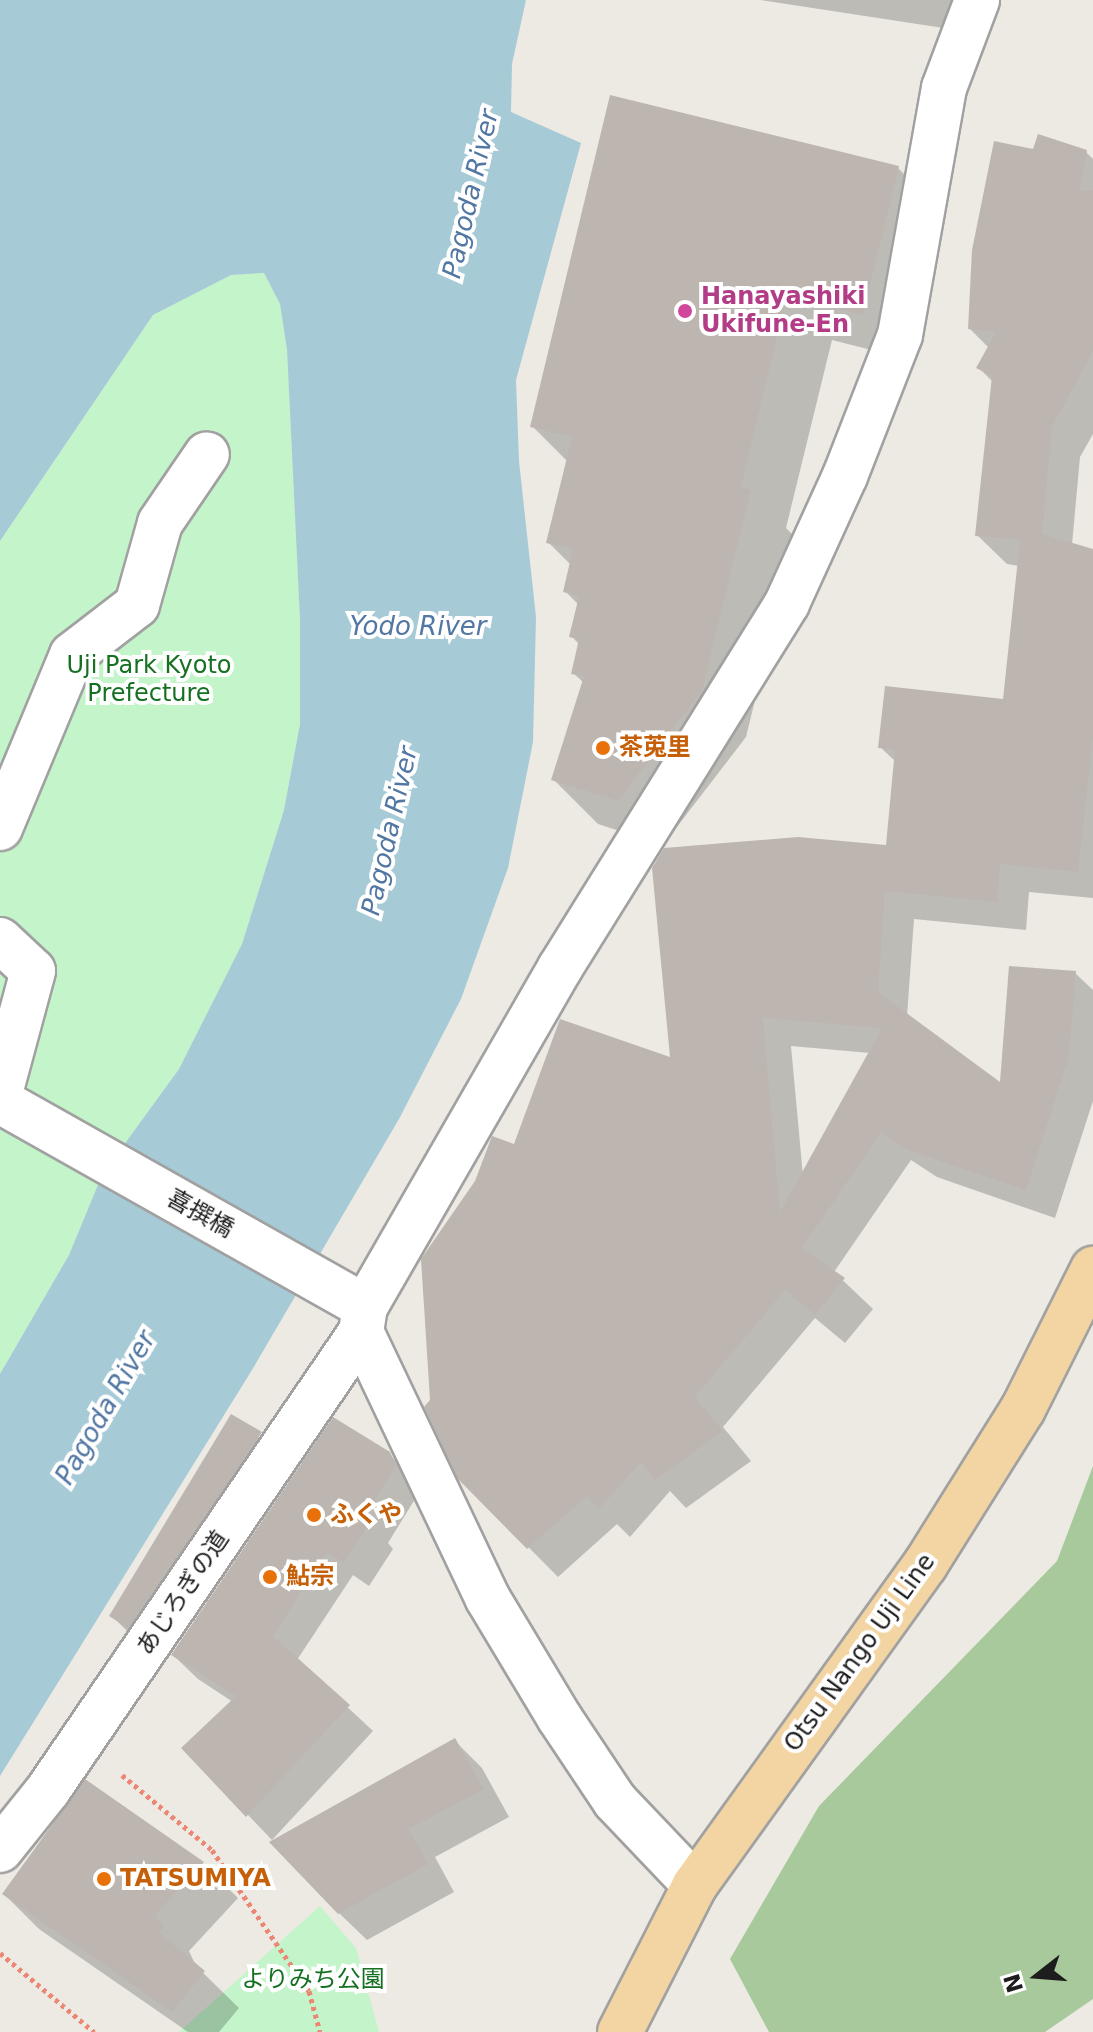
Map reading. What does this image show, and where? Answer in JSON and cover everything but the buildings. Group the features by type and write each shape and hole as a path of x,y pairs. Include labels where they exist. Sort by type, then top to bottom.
{"main road":[{"name":"Otsu Nango Uji Line","path":"620,2032 695,1885 925,1565 1023,1409 1093,1269"}],"street":[{"name":"あじろぎの道","path":"0,1850 82,1741 363,1320 664,793 793,589 845,476 900,335 944,88 977,0"},
{"path":"0,828 72,655 137,605 160,523 207,454"},
{"path":"0,940 33,971 0,1093"},
{"name":"喜撰橋","path":"17,1112 321,1281 363,1320"},
{"path":"363,1320 488,1599 543,1691 615,1801 695,1885"}],"path":[{"path":"82,1741 212,1850 309,1991 320,2032"},
{"path":"0,1953 94,2032"}],"green space":[{"name":"Uji Park Kyoto Prefecture","path":"264,273 280,304 287,350 300,620 300,724 284,810 242,944 179,1069 102,1175 69,1255 0,1374 0,541 153,315 231,275"},
{"path":"1093,1466 1093,1999 1045,2032 769,2032 730,1959 819,1806 1057,1561"},
{"name":"よりみち公園","path":"320,1906 356,1948 379,2032 179,2032"}],"water":[{"name":"Yodo River","path":"0,0 526,0 512,64 511,112 581,143 516,380 519,461 536,617 533,742 508,868 461,999 399,1119 252,1370 0,1776 0,1374 69,1255 102,1175 179,1069 242,944 284,810 300,724 300,620 287,350 280,304 264,273 231,275 153,315 0,541"}],"place":[{"name":"Hanayashiki Ukifune-En","path":"685,311"},
{"name":"茶莵里","path":"603,748"},
{"name":"ふくや","path":"314,1515"},
{"name":"鮎宗","path":"270,1577"},
{"name":"TATSUMIYA","path":"104,1879"}],"water label":[{"name":"Pagoda River","path":"471,194"},
{"name":"Pagoda River","path":"390,831"},
{"name":"Pagoda River","path":"106,1408"}]}
